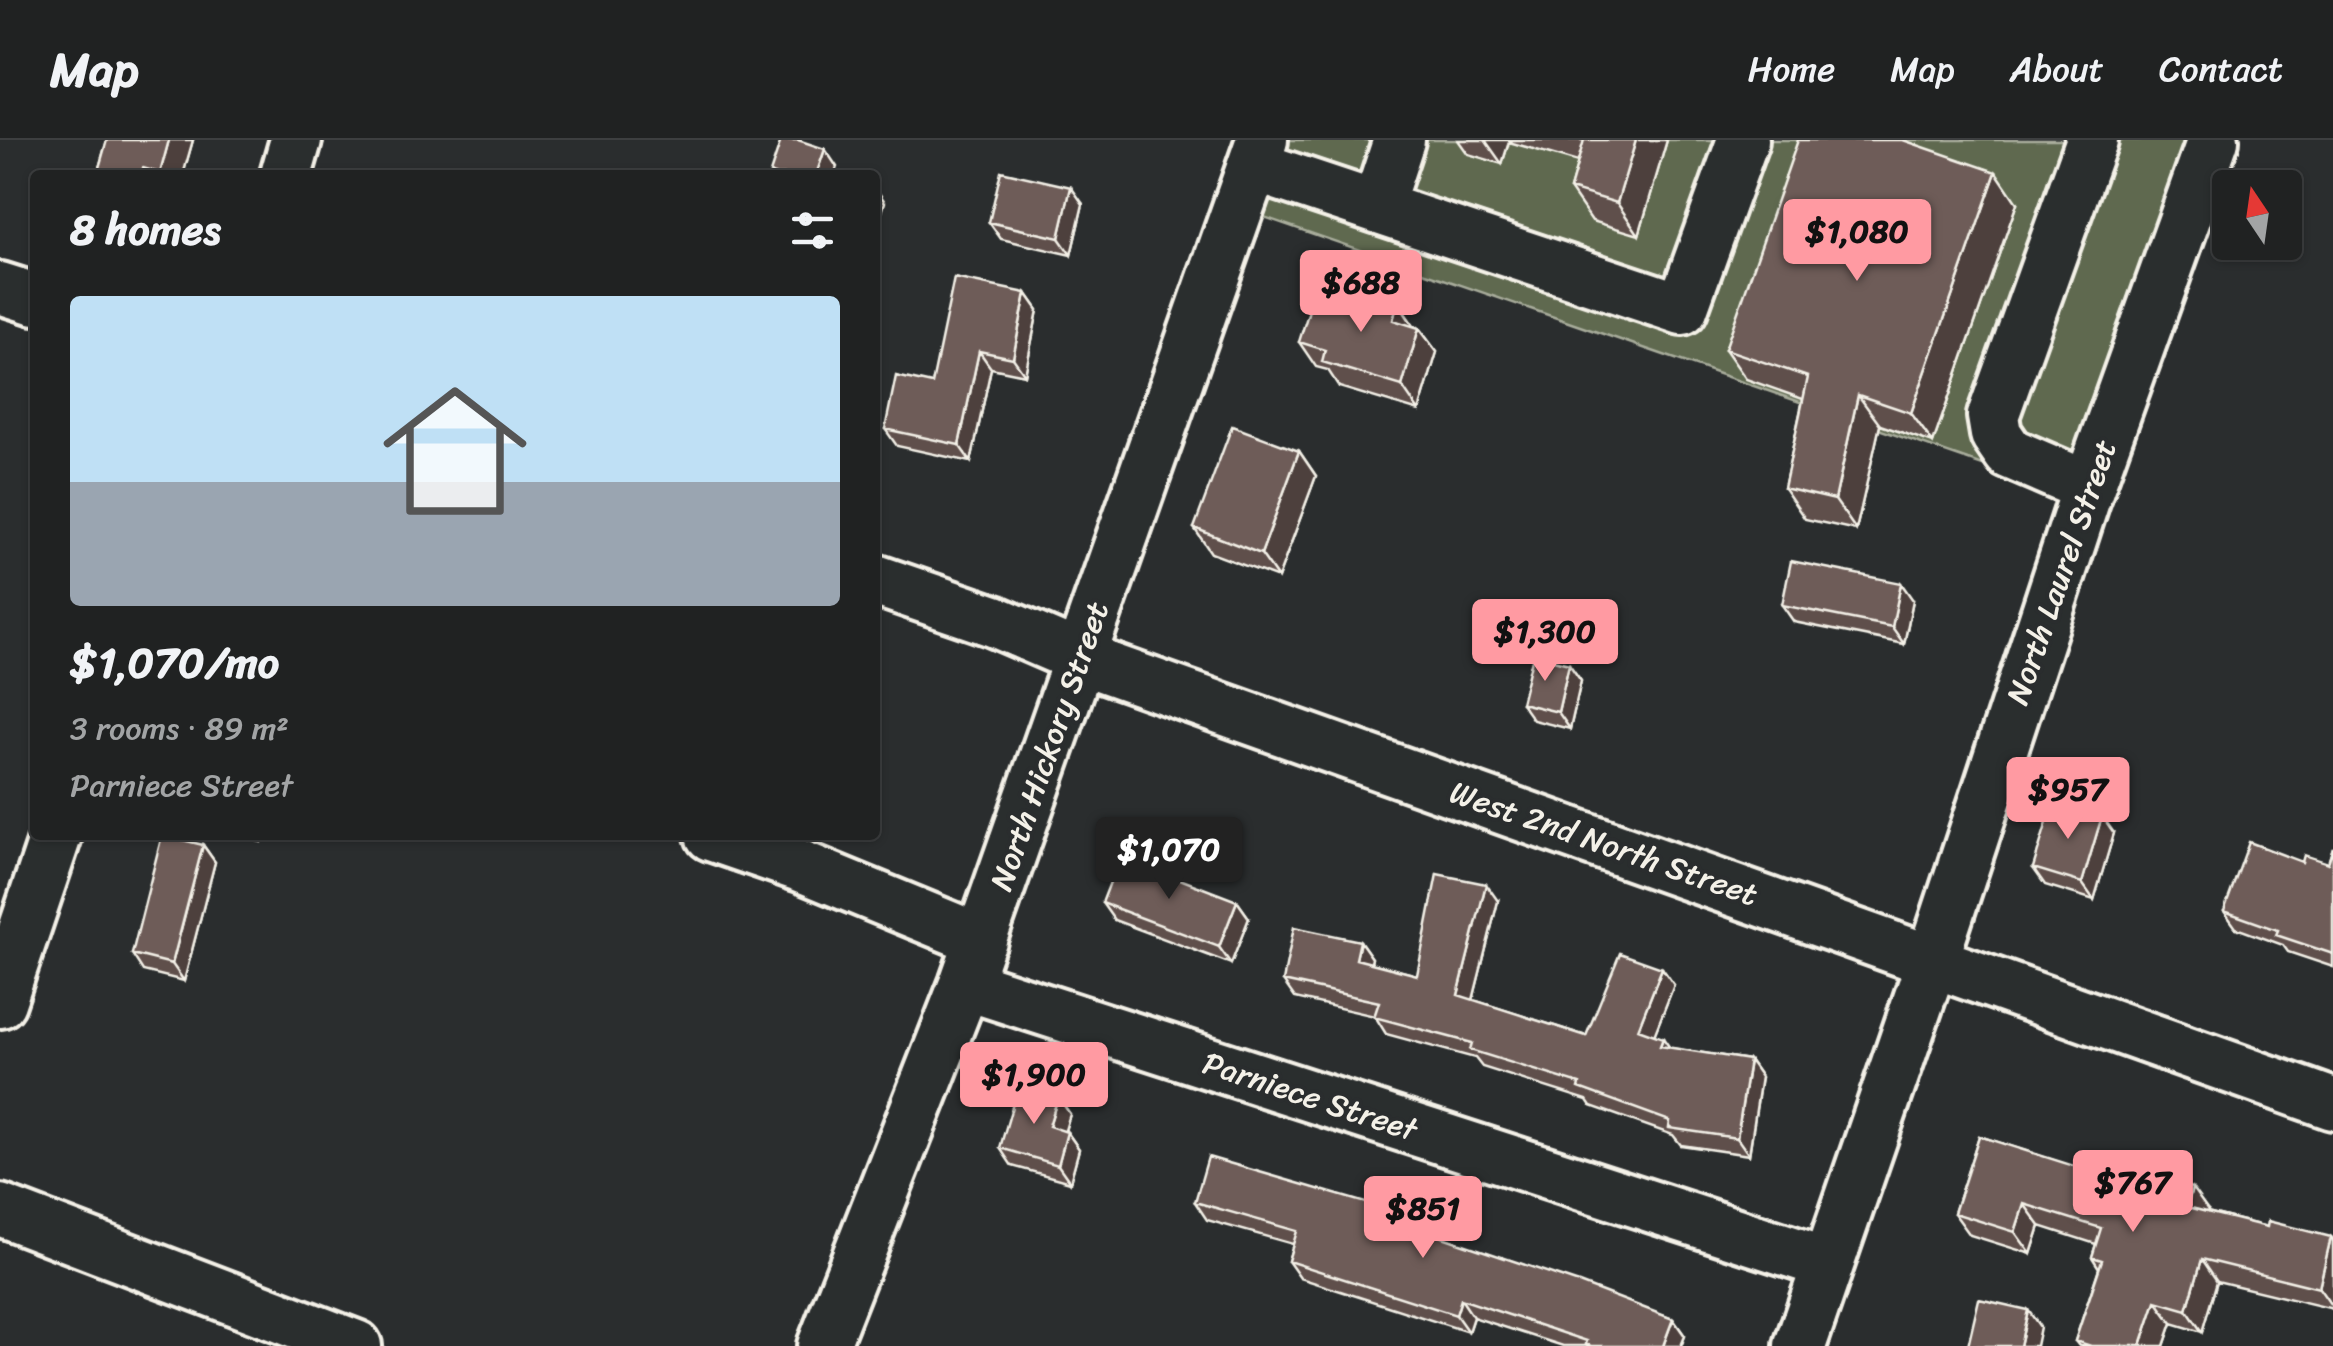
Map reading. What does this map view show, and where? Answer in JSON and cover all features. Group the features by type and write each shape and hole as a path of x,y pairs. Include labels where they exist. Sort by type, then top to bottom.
{"street":[{"path":"287,170 296,140"},
{"path":"1378,208 1399,140"},
{"path":"1258,153 1378,208 1682,309 1743,140"},
{"path":"2088,487 2009,453 1996,434 1993,416 2092,140"},
{"name":"North Laurel Street","path":"1800,1346 1933,959 2088,487 2212,140"},
{"name":"North Hickory Street","path":"822,1346 973,962 1258,153"},
{"path":"0,288 30,297"},
{"name":"West 2nd North Street","path":"880,582 994,621 1080,658 2333,1104"},
{"path":"0,1002 54,840"},
{"name":"Parniece Street","path":"726,840 801,866 973,962 1826,1263"},
{"path":"0,1210 356,1346"}],"green space":[{"path":"1262,140 2213,140 2084,500 1238,208"}],"building":[{"path":"107,140 169,140 161,170 98,170"},
{"path":"781,140 798,140 825,149 818,170 771,170"},
{"path":"1584,140 1636,140 1617,203 1570,189"},
{"path":"1798,140 1903,140 1996,172 1911,413 1858,395 1835,500 1784,488 1808,377 1725,349"},
{"path":"1001,171 1071,187 1059,238 989,222"},
{"path":"954,278 1026,293 1013,358 979,351 959,445 885,429 896,376 932,384"},
{"path":"1349,289 1398,303 1393,320 1419,328 1402,386 1322,362 1325,350 1299,342 1315,291 1346,300"},
{"path":"1232,426 1299,451 1261,554 1194,528"},
{"path":"1791,561 1901,583 1892,627 1782,605"},
{"path":"1533,655 1569,664 1558,712 1521,703"},
{"path":"2053,802 2102,816 2082,883 2033,868"},
{"path":"161,840 203,845 172,964 132,954"},
{"path":"2249,842 2302,862 2304,855 2328,863 2333,847 2333,954 2276,935 2278,930 2224,911"},
{"path":"1120,856 1237,901 1219,947 1102,903"},
{"path":"1437,874 1486,884 1458,995 1586,1036 1620,953 1662,968 1638,1029 1663,1038 1660,1046 1749,1060 1737,1138 1669,1128 1670,1121 1579,1088 1580,1084 1470,1050 1472,1043 1374,1017 1379,1002 1283,981 1294,927 1360,941 1356,959 1417,975"},
{"path":"1018,1086 1058,1097 1049,1126 1067,1132 1058,1165 1000,1148"},
{"path":"1979,1136 2115,1179 2119,1167 2192,1188 2187,1207 2267,1227 2268,1221 2331,1237 2319,1288 2202,1259 2187,1310 2156,1301 2141,1346 2091,1346 2075,1341 2102,1260 2092,1257 2101,1228 2024,1204 2015,1232 1954,1213"},
{"path":"1208,1157 1383,1208 1380,1216 1673,1319 1663,1346 1591,1346 1587,1341 1461,1299 1456,1315 1288,1261 1297,1231 1195,1202"},
{"path":"1979,1299 2028,1310 2020,1346 1968,1346"}]}
